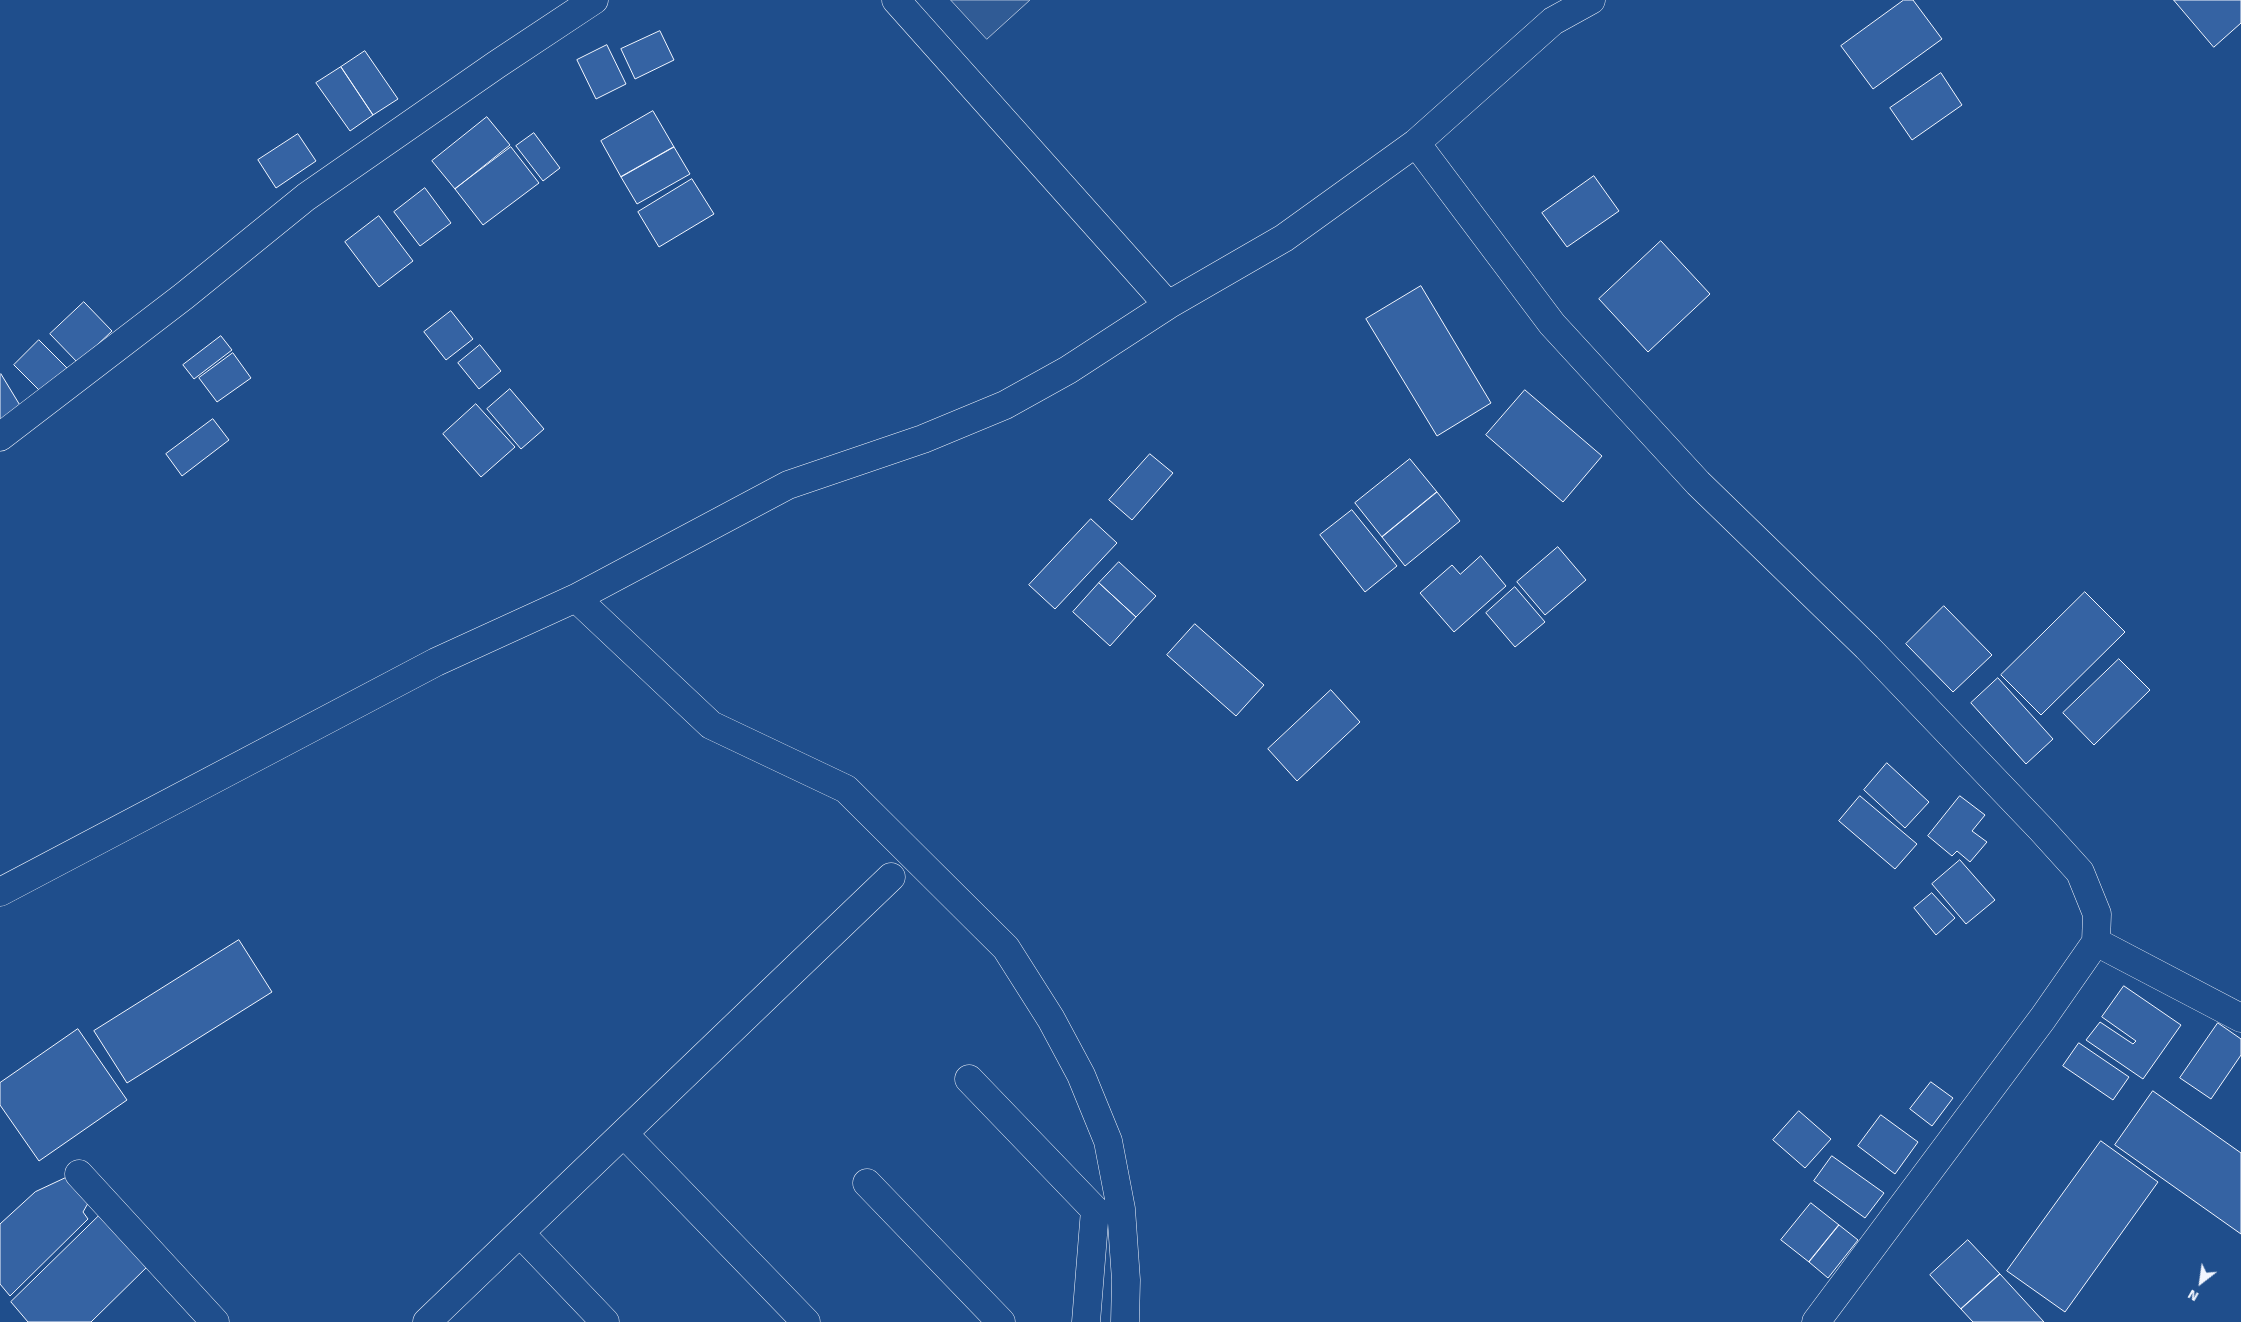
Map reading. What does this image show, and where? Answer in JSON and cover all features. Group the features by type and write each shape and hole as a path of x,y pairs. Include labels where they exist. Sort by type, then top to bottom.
{"street":[{"path":"0,437 184,296 306,197 496,65 594,0"},
{"path":"896,0 1168,304"},
{"path":"0,892 436,662 548,609 576,598 788,485 923,439 1004,405 1068,370 1168,304 1284,238 1416,143 1552,21 1591,0"},
{"path":"1416,143 1552,324 1698,483 1867,647 2042,830 2080,872 2097,914 2096,942 2044,1018 1816,1322"},
{"path":"576,598 711,725 846,789 1006,948 1051,1019 1072,1059 1108,1141 1121,1209 1126,1280 1125,1322"},
{"path":"427,1322 890,877"},
{"path":"2096,942 2241,1018"},
{"path":"969,1079 1095,1210 1086,1322"},
{"path":"624,1134 806,1322"},
{"path":"79,1174 215,1322"},
{"path":"867,1183 1001,1322"},
{"path":"520,1233 605,1322"}],"shaded area":[{"path":"951,0 1030,0 987,39"}],"building":[{"path":"1904,0 1913,0 1942,39 1873,89 1841,46"},
{"path":"2174,0 2241,0 2241,23 2214,47"},
{"path":"660,31 674,60 635,79 621,49"},
{"path":"607,45 626,84 596,99 577,60"},
{"path":"365,51 398,99 373,115 341,67"},
{"path":"341,67 373,115 350,131 316,83"},
{"path":"1941,73 1962,105 1912,140 1890,108"},
{"path":"653,111 674,147 621,177 601,141"},
{"path":"487,117 510,145 455,189 432,161"},
{"path":"534,133 560,168 543,181 516,146"},
{"path":"298,134 316,161 276,188 258,160"},
{"path":"511,147 539,183 483,225 455,189"},
{"path":"674,147 690,174 637,204 621,177"},
{"path":"1594,176 1619,211 1567,247 1542,213"},
{"path":"692,179 714,214 659,247 638,212"},
{"path":"425,188 451,223 420,246 394,212"},
{"path":"379,216 413,261 379,287 345,242"},
{"path":"1661,241 1710,294 1648,352 1599,299"},
{"path":"1421,286 1491,403 1437,436 1366,319"},
{"path":"84,302 112,331 78,363 50,334"},
{"path":"451,311 473,339 446,360 424,332"},
{"path":"221,336 232,350 194,379 183,365"},
{"path":"39,340 67,368 42,393 14,365"},
{"path":"480,345 501,371 479,389 458,363"},
{"path":"233,353 251,378 217,402 199,378"},
{"path":"0,375 21,407 0,420"},
{"path":"510,389 544,429 521,449 487,409"},
{"path":"1525,390 1602,456 1563,502 1486,435"},
{"path":"476,404 515,447 481,477 443,434"},
{"path":"213,419 229,440 182,476 166,454"},
{"path":"1150,454 1173,473 1132,520 1109,500"},
{"path":"1410,459 1437,492 1382,537 1355,503"},
{"path":"1437,492 1460,521 1405,566 1382,537"},
{"path":"1352,510 1397,566 1365,592 1320,535"},
{"path":"1091,519 1117,543 1055,609 1029,585"},
{"path":"1558,547 1586,580 1545,615 1517,582"},
{"path":"1481,556 1506,586 1454,632 1420,593 1452,565 1460,574"},
{"path":"1119,562 1156,596 1136,617 1099,583"},
{"path":"1099,583 1136,617 1110,646 1073,612"},
{"path":"1515,587 1545,622 1515,647 1486,613"},
{"path":"2085,592 2125,632 2041,715 2001,675"},
{"path":"1944,606 1992,655 1953,692 1906,644"},
{"path":"1195,624 1264,685 1236,716 1167,655"},
{"path":"2119,659 2150,690 2094,745 2063,713"},
{"path":"1998,678 2053,739 2026,764 1971,703"},
{"path":"1331,690 1360,722 1297,781 1268,749"},
{"path":"1887,763 1929,802 1905,828 1864,790"},
{"path":"1860,796 1917,844 1895,869 1839,821"},
{"path":"1960,796 1985,815 1972,831 1987,842 1970,862 1957,851 1952,856 1928,836"},
{"path":"1960,860 1995,900 1966,924 1932,884"},
{"path":"1932,893 1955,918 1936,935 1914,908"},
{"path":"239,940 272,992 127,1083 94,1031"},
{"path":"2124,986 2181,1025 2143,1079 2086,1040 2100,1022 2133,1044 2136,1041 2102,1017"},
{"path":"2218,1023 2241,1039 2241,1055 2211,1099 2180,1078"},
{"path":"78,1029 127,1100 39,1161 0,1105 0,1083"},
{"path":"2079,1043 2129,1077 2113,1100 2063,1066"},
{"path":"1931,1082 1953,1098 1932,1126 1910,1109"},
{"path":"2153,1091 2241,1153 2241,1234 2115,1145"},
{"path":"1799,1111 1831,1139 1805,1168 1773,1140"},
{"path":"1881,1115 1918,1142 1895,1174 1858,1146"},
{"path":"2101,1141 2158,1182 2065,1312 2007,1271"},
{"path":"1832,1156 1884,1193 1865,1218 1814,1181"},
{"path":"72,1175 91,1198 83,1212 88,1219 10,1296 0,1284 0,1224 35,1192"},
{"path":"1811,1203 1839,1225 1809,1262 1781,1240"},
{"path":"105,1210 150,1264 91,1322 28,1322 11,1302"},
{"path":"1839,1225 1858,1240 1828,1278 1809,1262"},
{"path":"1968,1240 2000,1274 1961,1309 1930,1275"},
{"path":"2000,1274 2044,1322 1973,1322 1961,1309"}]}
